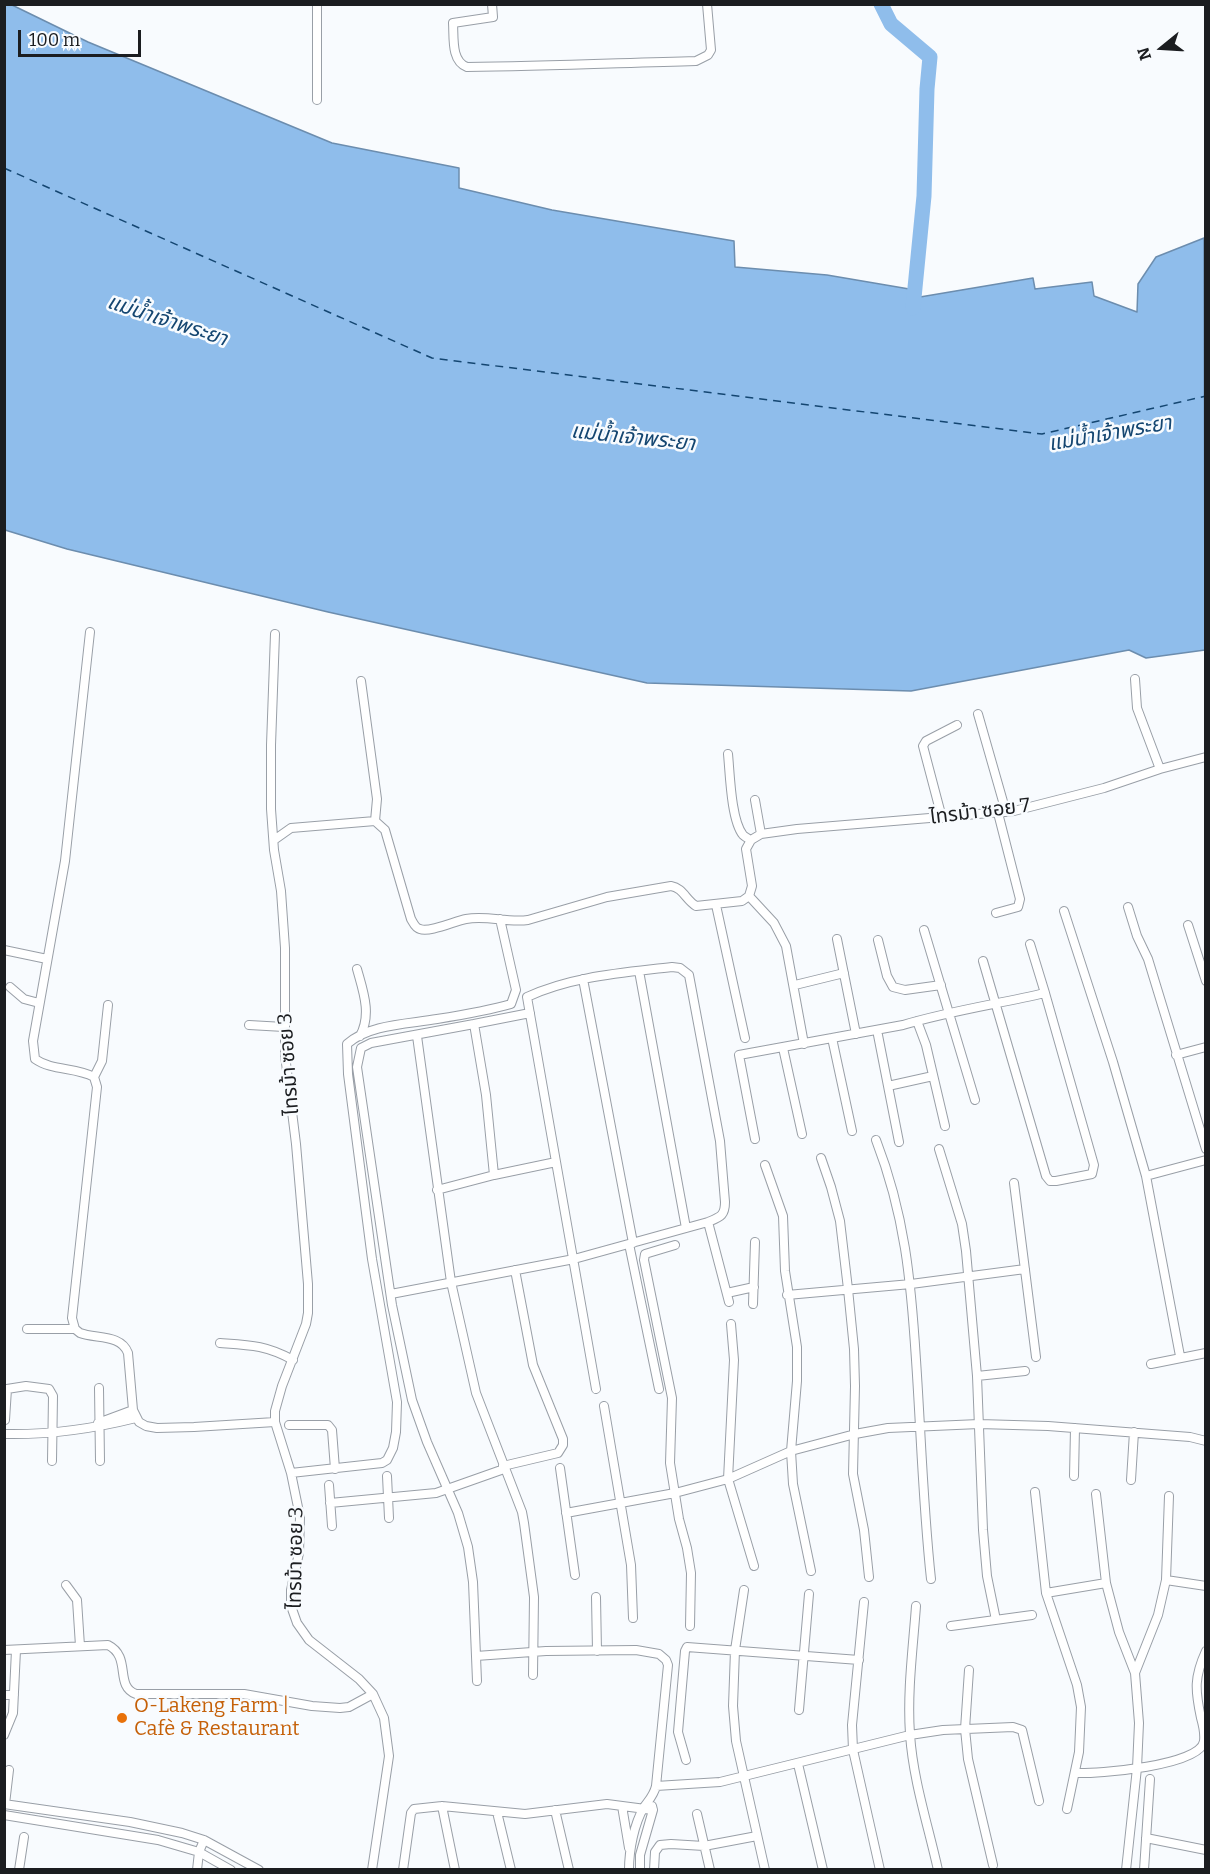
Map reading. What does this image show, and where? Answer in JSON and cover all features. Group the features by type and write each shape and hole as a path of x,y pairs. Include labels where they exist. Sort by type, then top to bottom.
{"street":[{"path":"317,4 317,100"},
{"path":"492,4 493,17 453,23 456,59 467,67 550,67 602,63 696,61 708,55 711,50 707,4"},
{"path":"90,632 65,861 33,1041 35,1059 42,1064 84,1071 94,1077 97,1087 72,1318 75,1329 80,1333 120,1342 126,1347 134,1414 146,1426 157,1428 275,1422"},
{"name":"ไทรม้า ซอย 3","path":"275,634 271,809 285,948 285,1055 296,1144 308,1284 308,1319 282,1386 275,1411 275,1422 291,1473 300,1523 296,1570 291,1590 291,1606 297,1623 309,1640 359,1679 373,1694 384,1718 389,1756 372,1869"},
{"path":"1135,679 1137,708 1160,768"},
{"path":"361,681 377,799 375,821"},
{"path":"978,714 1020,899 1018,907 996,913"},
{"path":"942,818 924,746 926,741 957,724"},
{"path":"274,840 291,828 375,821 385,830 401,891 411,919 420,930 469,918 528,920 607,897 671,886 676,887 690,903 696,906 742,901 749,896 752,886 746,849 751,840 743,836 737,820 728,754"},
{"name":"ไทรม้า ซอย 7","path":"751,840 761,834 1002,812 1048,804 1104,788 1160,768 1206,757"},
{"path":"754,800 761,834"},
{"path":"749,896 779,931 788,951 804,1044"},
{"path":"716,905 745,1038"},
{"path":"1128,907 1137,936 1148,959 1206,1149"},
{"path":"1064,911 1113,1062 1146,1176 1180,1356"},
{"path":"291,1473 382,1463 387,1460 393,1448 396,1432 397,1402 372,1259 348,1074 347,1044 360,1036 387,1027 511,1004 516,990 500,919"},
{"path":"1188,925 1206,981"},
{"path":"924,930 975,1100"},
{"path":"837,939 856,1034"},
{"path":"878,940 887,976 893,987 905,990 941,985"},
{"path":"984,961 1046,1176 1050,1181 1056,1181 1092,1174 1094,1165 1030,944"},
{"path":"4,950 47,959"},
{"path":"391,1294 574,1259 723,1216 725,1212 720,1141 689,975 680,968 672,967 583,978 547,988 527,997 574,1259 596,1389"},
{"path":"357,969 367,1015 360,1036"},
{"path":"639,971 686,1228"},
{"path":"795,985 844,973"},
{"path":"583,978 658,1389"},
{"path":"10,987 24,999 39,1003"},
{"path":"755,1139 739,1055 877,1030 1044,993"},
{"path":"94,1077 102,1061 108,1005"},
{"path":"477,1681 473,1582 468,1547 448,1489 427,1442 412,1400 391,1294 357,1067 361,1048 371,1043 530,1013"},
{"path":"917,1021 926,1045 945,1125"},
{"path":"474,1024 486,1095 494,1175"},
{"path":"249,1025 284,1027"},
{"path":"877,1030 899,1142"},
{"path":"417,1036 451,1282 476,1393 522,1512 524,1523 534,1597 533,1675"},
{"path":"832,1038 852,1131"},
{"path":"1176,1055 1206,1047"},
{"path":"783,1048 802,1134"},
{"path":"888,1086 933,1076"},
{"path":"876,1140 900,1214 911,1284 926,1532 931,1579"},
{"path":"939,1149 962,1224 977,1376 985,1553 996,1620"},
{"path":"821,1158 840,1221 848,1288 854,1349 853,1474 864,1530 869,1577"},
{"path":"1146,1176 1206,1161"},
{"path":"437,1190 556,1162"},
{"path":"765,1165 783,1216 787,1295 797,1358 791,1451 794,1492 811,1571"},
{"path":"1014,1183 1036,1357"},
{"path":"708,1222 728,1297 754,1287"},
{"path":"753,1304 755,1242"},
{"path":"675,1245 650,1251 645,1254 644,1260 672,1398 670,1458 691,1573 690,1626"},
{"path":"787,1295 911,1284 1025,1269"},
{"path":"330,1503 436,1493 504,1468 558,1453 563,1445 563,1438 533,1365 515,1270"},
{"path":"731,1324 734,1360 728,1479 754,1566"},
{"path":"27,1329 75,1329"},
{"path":"219,1343 257,1346 274,1350 293,1360"},
{"path":"1151,1364 1180,1356 1206,1353"},
{"path":"977,1376 1025,1371"},
{"path":"5,1420 7,1389 46,1387 52,1392 52,1461"},
{"path":"99,1388 96,1426 99,1461"},
{"path":"604,1406 631,1565 633,1618"},
{"path":"4,1434 52,1434 96,1426 134,1414"},
{"path":"566,1513 675,1493 728,1479 791,1451 888,1428 979,1424 1134,1432 1190,1437 1206,1441"},
{"path":"289,1425 328,1425 332,1430 335,1469"},
{"path":"1074,1476 1075,1428"},
{"path":"1131,1480 1134,1432"},
{"path":"560,1468 575,1575"},
{"path":"387,1476 389,1518"},
{"path":"329,1485 332,1526"},
{"path":"1035,1492 1047,1593 1077,1685 1081,1707 1079,1752 1066,1809"},
{"path":"1096,1494 1106,1582 1135,1673 1139,1723 1137,1768 1126,1869"},
{"path":"1135,1673 1158,1615 1166,1580 1169,1496"},
{"path":"1166,1580 1206,1586"},
{"path":"1047,1593 1106,1582"},
{"path":"66,1585 77,1600 80,1646"},
{"path":"744,1590 735,1650 733,1706 736,1741 765,1869"},
{"path":"799,1710 809,1594"},
{"path":"596,1597 597,1651"},
{"path":"864,1602 852,1725 853,1750 880,1869"},
{"path":"916,1606 909,1707 910,1735 912,1757 938,1869"},
{"path":"951,1626 1032,1615"},
{"path":"1124,1644 1132,1650 1140,1650 1144,1647"},
{"path":"4,1650 102,1645 112,1647 121,1658 125,1685 130,1692 136,1694 244,1694 312,1706 340,1708 349,1707 373,1694"},
{"path":"686,1760 678,1732 687,1647 858,1659"},
{"path":"4,1735 13,1713 17,1650"},
{"path":"476,1656 533,1652 636,1650 659,1654 666,1659 668,1665 656,1786 651,1800 644,1808 629,1852"},
{"path":"1075,1773 1137,1768 1192,1755 1202,1747 1204,1730 1195,1684 1206,1651"},
{"path":"969,1670 964,1729 968,1759 993,1865"},
{"path":"4,1695 14,1695"},
{"path":"656,1786 699,1784 745,1777 910,1735 943,1730 1013,1727 1022,1730 1039,1800"},
{"path":"798,1764 823,1869"},
{"path":"9,1770 5,1804 161,1827 204,1840 259,1869"},
{"path":"1144,1869 1150,1779"},
{"path":"640,1869 640,1855 653,1810 651,1800"},
{"path":"403,1869 411,1814 414,1809 442,1806 525,1814 607,1804 653,1810"},
{"path":"442,1806 455,1869"},
{"path":"622,1806 629,1852 629,1869"},
{"path":"48,1821 49,1810"},
{"path":"555,1810 569,1869"},
{"path":"497,1812 511,1869"},
{"path":"697,1814 710,1869"},
{"path":"4,1815 158,1840 199,1852 231,1869"},
{"path":"654,1869 654,1852 660,1845 704,1846 758,1836"},
{"path":"19,1869 24,1837"},
{"path":"1146,1838 1206,1850"},
{"path":"197,1869 199,1852 204,1840"}],"water":[{"name":"แม่น้ำเจ้าพระยา","path":"4,5 12,5 88,42 332,143 459,168 459,188 552,210 734,241 735,267 827,275 921,291 920,297 1033,278 1035,289 1092,282 1094,296 1137,312 1138,284 1156,257 1204,238 1205,650 1146,658 1129,650 911,691 647,683 328,612 67,549 5,530"}],"waterway":[{"path":"881,4 891,24 930,57 924,196 913,308"}],"ferry route":[{"path":"4,168 432,358 1042,434 1206,396"}],"place":[{"name":"O-Lakeng Farm | Cafè & Restaurant","path":"122,1718"}]}
